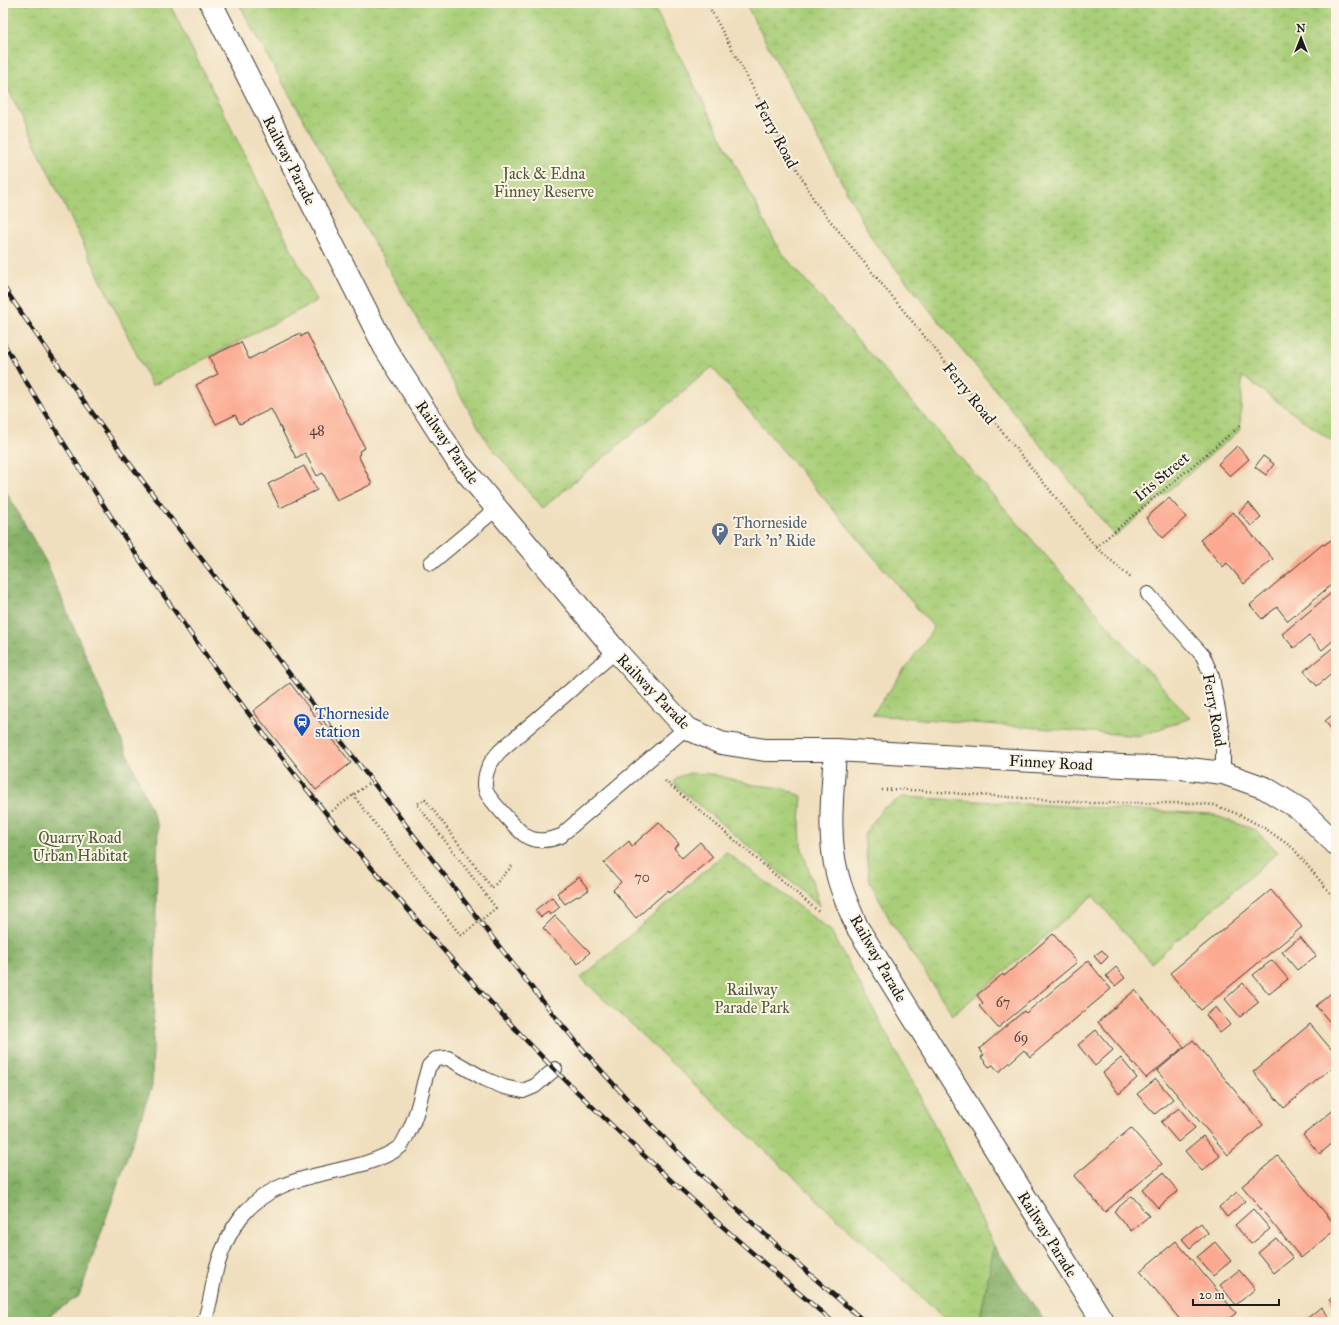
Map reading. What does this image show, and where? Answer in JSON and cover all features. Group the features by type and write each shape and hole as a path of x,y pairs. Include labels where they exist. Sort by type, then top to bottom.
{"street":[{"name":"Railway Parade","path":"211,3 385,348 458,462 496,508 616,651 686,728 721,743 765,750 835,750 831,827 833,853 837,874 857,927 1103,1322"},
{"name":"Finney Road","path":"835,750 1181,768 1223,773 1265,788 1301,810 1336,844"}],"lane":[{"path":"431,563 496,508"},
{"name":"Ferry Road","path":"1148,594 1203,656 1212,677 1223,736 1223,773"},
{"path":"616,651 491,760 486,773 485,785 488,794 526,836 540,840 553,839 564,834 686,728"},
{"path":"204,1322 212,1294 217,1266 229,1236 241,1218 257,1200 290,1182 380,1159 401,1145 412,1126 420,1102 424,1078 429,1066 436,1059 448,1058 480,1076 498,1084 523,1091 535,1086 554,1069"}],"path":[{"name":"Ferry Road","path":"707,3 815,202 1096,547 1148,594"},
{"name":"Iris Street","path":"1096,547 1242,424"},
{"path":"665,781 819,912"},
{"path":"332,811 368,784"},
{"path":"882,790 896,789 1091,804 1214,805 1240,815 1259,825 1293,848 1336,900"},
{"path":"353,795 461,936 496,908 417,804 425,799 492,888 512,866"}],"green space":[{"path":"3,3 169,3 317,301 152,386 3,78"},
{"name":"Jack & Edna Finney Reserve","path":"239,3 652,3 780,251 1190,718 1140,736 872,715 934,628 712,367 543,508 487,442 256,36"},
{"path":"745,3 1336,3 1336,444 1242,376 1240,430 1115,536 874,242"},
{"name":"Quarry Road Urban Habitat","path":"3,486 46,562 158,826 152,1086 79,1296 40,1322 3,1322"},
{"path":"689,773 712,774 754,785 777,787 802,796 800,821 801,846 820,906 676,786 674,781 678,777"},
{"path":"903,797 1211,814 1255,830 1278,852 1151,963 1093,896 953,1015 891,922 869,879 864,835 883,808"},
{"name":"Railway Parade Park","path":"726,852 831,931 921,1098 994,1246 979,1322 948,1322 581,978"},
{"path":"994,1246 1045,1322 979,1322"}],"building":[{"path":"300,333 301,337 307,333 365,448 359,451 360,454 358,455 372,484 337,501 323,473 317,476 305,453 296,458 271,409 240,424 235,415 216,424 196,385 218,374 209,357 241,342 249,359"},
{"path":"1237,446 1249,459 1230,476 1218,464"},
{"path":"1263,456 1274,464 1266,475 1255,467"},
{"path":"304,466 317,490 280,508 268,484"},
{"path":"1169,498 1186,517 1163,538 1146,518"},
{"path":"1249,503 1261,518 1251,526 1239,512"},
{"path":"1233,512 1273,559 1244,584 1227,563 1223,567 1200,540"},
{"path":"1334,538 1336,540 1336,581 1288,621 1277,607 1262,619 1250,605 1323,544 1324,545"},
{"path":"1336,589 1336,638 1322,650 1309,636 1294,648 1282,634"},
{"path":"1336,645 1336,673 1335,671 1317,686 1304,671"},
{"path":"290,683 351,763 316,790 253,711"},
{"path":"1336,712 1336,739 1333,736 1335,734 1325,721"},
{"path":"659,822 679,844 674,848 682,858 700,842 713,857 670,893 668,890 636,918 613,890 621,882 604,863 629,841 632,846"},
{"path":"579,877 589,890 565,904 557,893"},
{"path":"1271,890 1302,927 1201,1010 1170,973"},
{"path":"552,897 560,907 550,915 548,912 541,917 535,910"},
{"path":"555,916 590,952 578,964 543,928"},
{"path":"1053,934 1077,962 998,1028 979,1006 983,1003 977,995 1003,974 1004,976"},
{"path":"1300,937 1316,956 1297,970 1282,952"},
{"path":"1102,950 1108,957 1101,964 1094,956"},
{"path":"1272,960 1288,979 1269,994 1253,975"},
{"path":"1088,961 1111,989 1030,1057 1024,1050 999,1072 993,1065 989,1067 981,1057 984,1055 979,1049 1024,1011 1026,1013"},
{"path":"1116,967 1125,978 1115,986 1106,976"},
{"path":"1243,983 1259,1002 1240,1017 1225,999"},
{"path":"1336,989 1336,1029 1316,1006"},
{"path":"1135,990 1184,1047 1146,1078 1098,1022"},
{"path":"1216,1007 1230,1025 1220,1033 1206,1015"},
{"path":"1310,1024 1336,1055 1336,1064 1284,1108 1253,1072"},
{"path":"1096,1030 1113,1050 1095,1066 1078,1045"},
{"path":"1193,1040 1263,1125 1228,1155 1157,1071"},
{"path":"1121,1058 1137,1078 1119,1094 1103,1073"},
{"path":"1156,1079 1173,1099 1155,1114 1137,1094"},
{"path":"1179,1108 1195,1128 1178,1142 1161,1122"},
{"path":"1336,1108 1336,1140 1320,1154 1303,1135"},
{"path":"1131,1128 1162,1164 1105,1212 1074,1176"},
{"path":"1203,1136 1220,1156 1202,1171 1185,1151"},
{"path":"1278,1156 1336,1226 1336,1229 1301,1258 1242,1186"},
{"path":"1163,1173 1178,1191 1158,1208 1143,1190"},
{"path":"1237,1192 1245,1201 1227,1217 1219,1207"},
{"path":"1132,1196 1149,1216 1131,1231 1114,1211"},
{"path":"1253,1209 1270,1229 1251,1244 1235,1225"},
{"path":"1201,1223 1208,1233 1190,1248 1182,1239"},
{"path":"1276,1238 1293,1258 1274,1273 1258,1253"},
{"path":"1176,1241 1236,1313 1225,1322 1182,1322 1140,1271"},
{"path":"1215,1242 1231,1261 1213,1276 1197,1257"},
{"path":"1239,1270 1255,1289 1236,1305 1220,1285"},
{"path":"1336,1294 1336,1309 1329,1300"},
{"path":"1321,1307 1333,1322 1303,1322"}],"railway":[{"path":"3,286 118,448 197,554 485,928 562,1025 647,1120 707,1180 769,1238 865,1322"},
{"path":"3,342 31,391 76,463 171,606 272,745 354,847 425,930 554,1069 622,1135 691,1198 761,1261 833,1322"}],"place":[{"name":"Thorneside Park 'n' Ride","path":"720,546"},
{"name":"Thorneside station","path":"302,737"}]}
